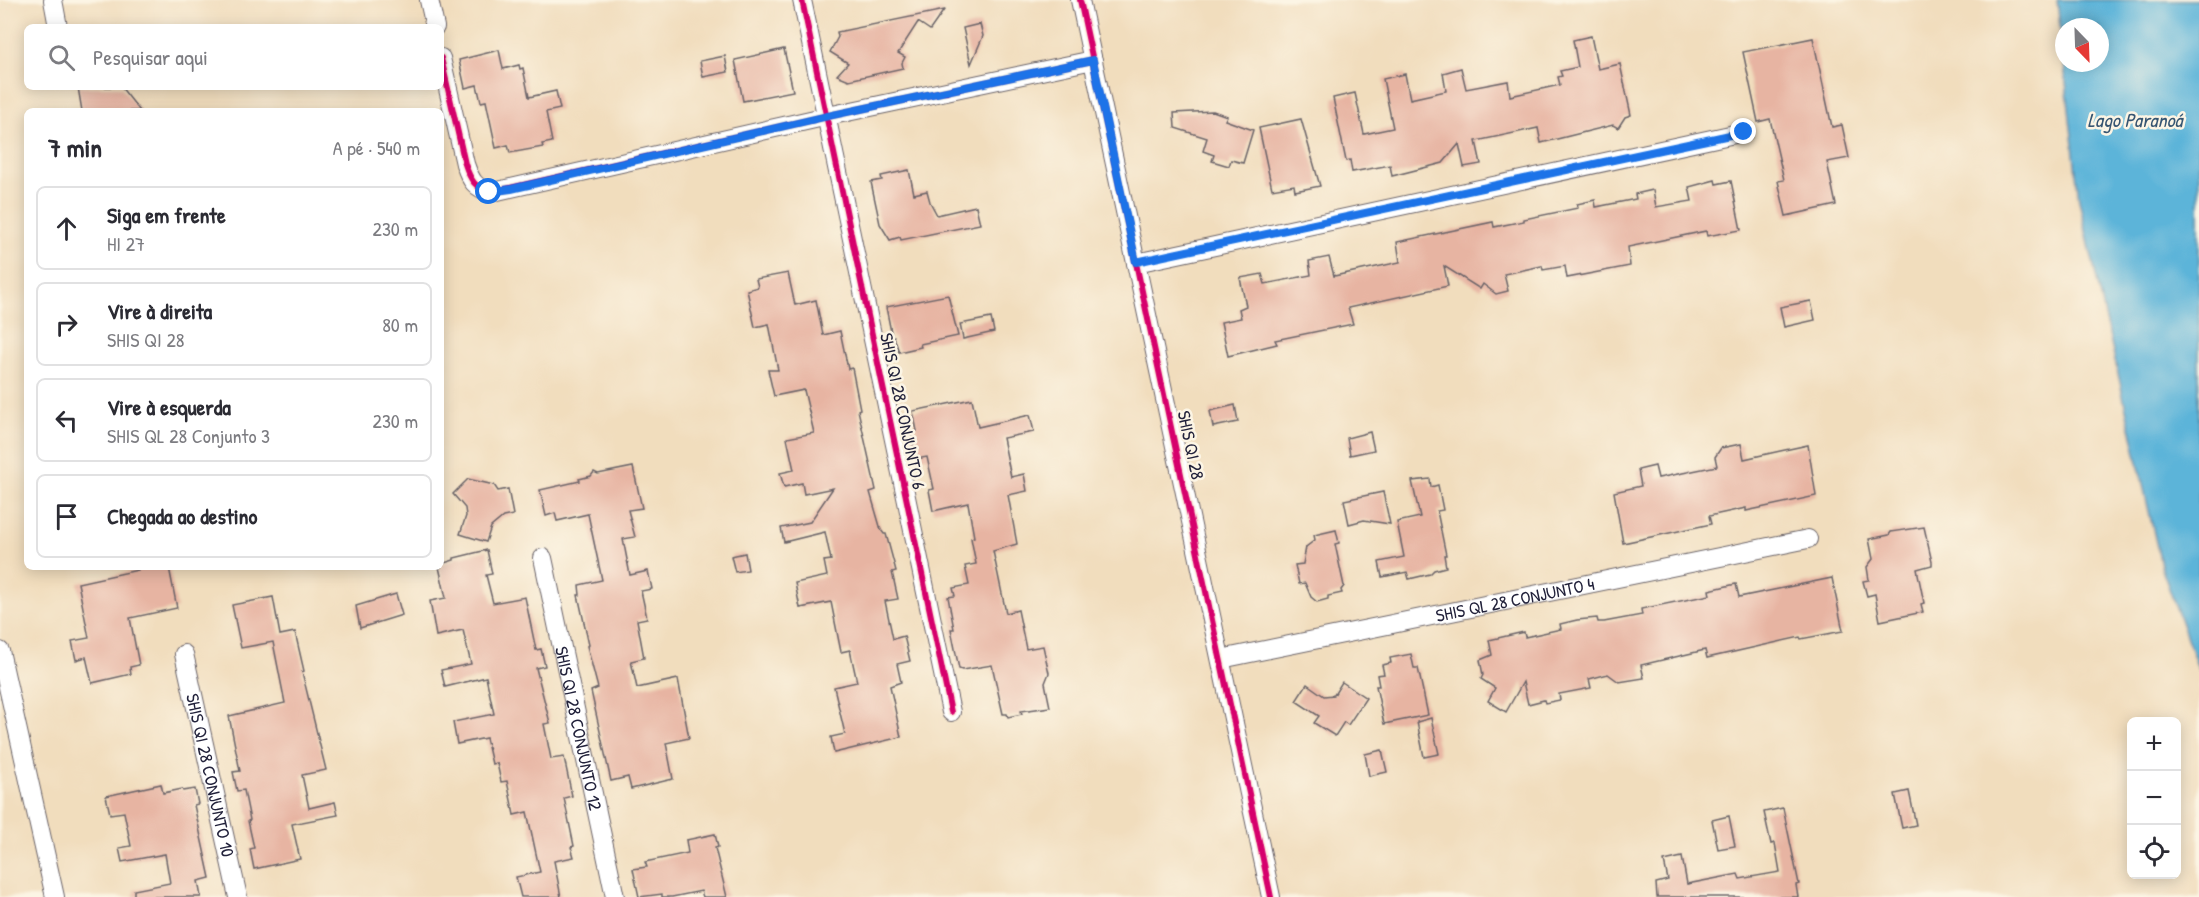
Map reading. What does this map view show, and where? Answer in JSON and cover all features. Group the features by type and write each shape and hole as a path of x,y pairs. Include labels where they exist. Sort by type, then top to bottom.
{"street":[{"path":"53,0 57,24"},
{"path":"429,0 434,24"},
{"name":"SHIS QI 28 CONJUNTO 6","path":"802,0 951,712"},
{"name":"SHIS QI 28","path":"1080,0 1271,897"},
{"path":"444,72 462,153 470,177 481,190 497,192 828,116 1093,60"},
{"path":"1136,262 1744,132"},
{"name":"SHIS QL 28 CONJUNTO 4","path":"1221,659 1808,538"},
{"name":"SHIS QI 28 CONJUNTO 12","path":"543,558 615,897"},
{"path":"0,651 55,897"},
{"name":"SHIS QI 28 CONJUNTO 10","path":"184,654 238,897"}],"water":[{"name":"Lago Paranoá","path":"2057,0 2199,0 2199,671 2162,569 2079,200 2065,72 2109,72 2109,18 2059,18"}],"building":[{"path":"944,10 930,30 918,22 898,53 905,57 902,63 903,68 849,80 837,75 848,63 830,52 838,37 837,32"},
{"path":"980,24 983,36 971,64 963,28"},
{"path":"1591,36 1598,69 1620,64 1631,115 1625,117 1618,128 1613,125 1541,143 1538,128 1476,141 1481,164 1464,167 1459,144 1443,163 1392,176 1390,165 1352,172 1350,160 1346,161 1333,98 1355,93 1364,134 1393,128 1383,79 1405,74 1410,99 1446,91 1443,73 1461,68 1466,89 1508,81 1510,96 1560,85 1558,77 1562,76 1560,71 1578,67 1573,40"},
{"path":"1813,38 1832,127 1842,125 1849,158 1827,162 1836,205 1786,216 1778,181 1784,180 1770,119 1758,122 1743,52"},
{"path":"784,49 793,91 743,101 735,60"},
{"path":"499,50 503,69 519,65 520,69 523,68 529,97 556,91 560,109 546,112 552,142 542,144 543,147 510,153 508,145 496,148 486,101 481,102 477,85 465,88 459,60"},
{"path":"725,56 728,72 703,77 700,61"},
{"path":"78,90 123,90 138,108 82,108"},
{"path":"1213,111 1227,116 1225,120 1253,130 1243,163 1231,160 1229,166 1212,161 1214,155 1203,151 1207,138 1175,128 1174,113"},
{"path":"1301,119 1320,186 1295,191 1294,185 1272,189 1259,128"},
{"path":"909,170 914,194 927,191 937,215 976,206 980,224 901,240 900,237 890,240 880,224 871,182 882,180 881,176"},
{"path":"1715,180 1716,184 1731,181 1741,230 1707,236 1706,231 1628,247 1630,266 1567,278 1565,266 1543,270 1542,266 1504,274 1508,291 1496,294 1483,284 1480,289 1444,266 1448,286 1348,308 1353,324 1275,340 1277,344 1228,356 1221,322 1241,318 1239,309 1246,306 1240,278 1262,274 1265,284 1311,275 1309,261 1329,257 1334,276 1400,262 1397,242 1493,222 1494,227 1524,221 1524,219 1578,208 1577,204 1595,200 1596,207 1636,199 1635,194 1653,190 1656,207 1692,201 1689,187"},
{"path":"788,273 795,305 816,300 823,335 840,331 848,369 852,368 860,409 858,410 876,490 870,492 881,530 886,534 896,571 892,572 898,599 885,601 893,639 904,636 910,661 897,664 901,682 890,686 901,737 834,753 831,737 845,734 834,687 857,682 850,650 841,652 831,602 800,608 795,583 827,576 824,561 831,560 825,532 784,542 781,528 810,522 833,488 804,494 802,483 784,487 780,473 794,470 787,438 814,433 804,390 774,396 768,370 778,370 769,324 755,327 747,290 758,287 756,279"},
{"path":"948,295 958,336 920,344 921,347 899,352 894,337 892,337 886,307"},
{"path":"1811,301 1815,320 1784,327 1780,307"},
{"path":"991,318 994,332 963,339 960,324"},
{"path":"972,399 978,427 1030,415 1034,432 1003,438 1011,477 1024,474 1027,491 1008,495 1017,544 993,551 1006,613 1018,610 1026,649 1043,646 1049,673 1045,683 1050,707 1021,711 1022,714 1008,717 1007,714 1003,714 992,665 959,669 951,629 954,629 948,597 955,596 953,588 969,585 965,566 976,564 968,503 933,511 929,490 934,489 927,457 916,459 911,433 917,431 913,411"},
{"path":"1235,405 1238,422 1213,427 1210,411"},
{"path":"1370,432 1374,450 1350,455 1347,438"},
{"path":"1741,444 1744,459 1808,445 1816,496 1746,511 1746,508 1709,516 1711,524 1623,543 1614,492 1641,486 1638,470 1655,466 1658,478 1717,466 1715,457 1721,448"},
{"path":"633,467 642,508 628,510 635,537 623,539 630,575 648,571 652,589 641,591 647,618 637,620 644,658 631,661 637,688 678,679 689,738 666,743 673,779 631,789 628,777 611,781 591,691 598,688 587,646 589,645 578,595 580,595 579,585 602,580 588,514 557,521 555,513 546,516 540,490 580,481 579,479 591,476 594,472 598,474"},
{"path":"468,479 494,485 498,491 508,489 513,515 503,517 491,527 486,542 460,534 466,516 465,508 453,494"},
{"path":"1430,479 1431,487 1438,485 1443,510 1437,511 1446,555 1444,555 1446,567 1409,579 1407,572 1382,577 1379,562 1404,557 1397,522 1420,517 1412,481"},
{"path":"1383,492 1390,524 1364,520 1349,524 1344,500"},
{"path":"1924,527 1932,565 1917,569 1924,603 1921,604 1923,612 1880,621 1875,594 1867,596 1863,581 1869,580 1867,567 1873,559 1869,539 1889,535 1891,532"},
{"path":"1336,530 1339,543 1335,544 1344,586 1342,593 1328,596 1328,599 1317,602 1311,597 1305,583 1299,584 1295,565 1303,564 1306,547 1315,540 1314,535"},
{"path":"487,550 492,574 486,575 493,603 525,597 536,650 541,649 545,666 536,668 550,723 544,724 551,759 564,757 572,796 564,798 574,846 571,847 574,857 554,861 561,897 521,897 516,877 540,872 527,812 514,815 507,781 501,782 497,763 492,764 486,738 457,744 453,722 494,714 486,677 445,687 441,670 471,664 463,630 436,636 430,601 446,598 440,570 444,570 444,563 454,558"},
{"path":"745,553 748,570 735,572 731,556"},
{"path":"138,570 170,570 177,608 130,618 139,665 130,667 131,674 92,683 86,657 76,660 72,641 89,638 78,583"},
{"path":"1832,578 1843,631 1801,639 1800,637 1707,658 1705,650 1641,665 1644,678 1619,682 1608,674 1589,679 1591,688 1559,694 1560,700 1545,703 1544,700 1528,704 1523,682 1506,712 1488,701 1495,688 1481,679 1483,675 1480,660 1492,655 1489,640 1524,632 1525,637 1561,629 1560,624 1577,620 1597,618 1598,622 1604,622 1642,615 1641,609 1710,595 1709,590 1736,584 1739,597"},
{"path":"396,594 402,615 360,628 356,606"},
{"path":"273,597 280,635 295,632 304,671 302,672 326,770 302,775 309,808 335,802 338,815 292,824 300,859 254,869 250,849 254,848 244,790 237,791 233,772 240,771 229,716 285,703 273,642 241,648 232,605"},
{"path":"1411,654 1414,668 1418,668 1428,715 1384,724 1376,686 1379,686 1377,675 1384,674 1382,665 1391,663 1390,658"},
{"path":"1342,682 1366,698 1348,725 1344,722 1335,736 1314,723 1319,716 1296,701 1307,684 1324,696 1334,695"},
{"path":"1431,718 1439,754 1424,757 1417,722"},
{"path":"1382,750 1387,772 1369,776 1365,754"},
{"path":"161,784 163,793 195,789 198,804 194,805 210,878 198,881 201,897 134,897 134,890 170,883 165,854 122,862 119,848 131,846 124,812 110,814 106,796"},
{"path":"1909,791 1916,825 1902,828 1895,794"},
{"path":"1783,808 1799,884 1796,885 1798,897 1657,897 1656,883 1668,880 1664,861 1682,857 1687,884 1738,874 1740,879 1780,872 1775,843 1771,844 1764,812"},
{"path":"1729,816 1735,846 1718,849 1712,820"},
{"path":"715,834 718,847 715,848 727,897 703,897 701,891 672,897 662,897 662,894 639,897 633,869 647,867 645,862 688,853 686,840"}],"cycle path":[{"path":"802,0 951,712"},
{"path":"1080,0 1271,897"},
{"path":"444,71 465,164 471,179 482,189 493,192 828,116 1093,60"}],"route":[{"path":"489,192 511,189 828,116 1093,60 1136,262 1744,132"}]}
